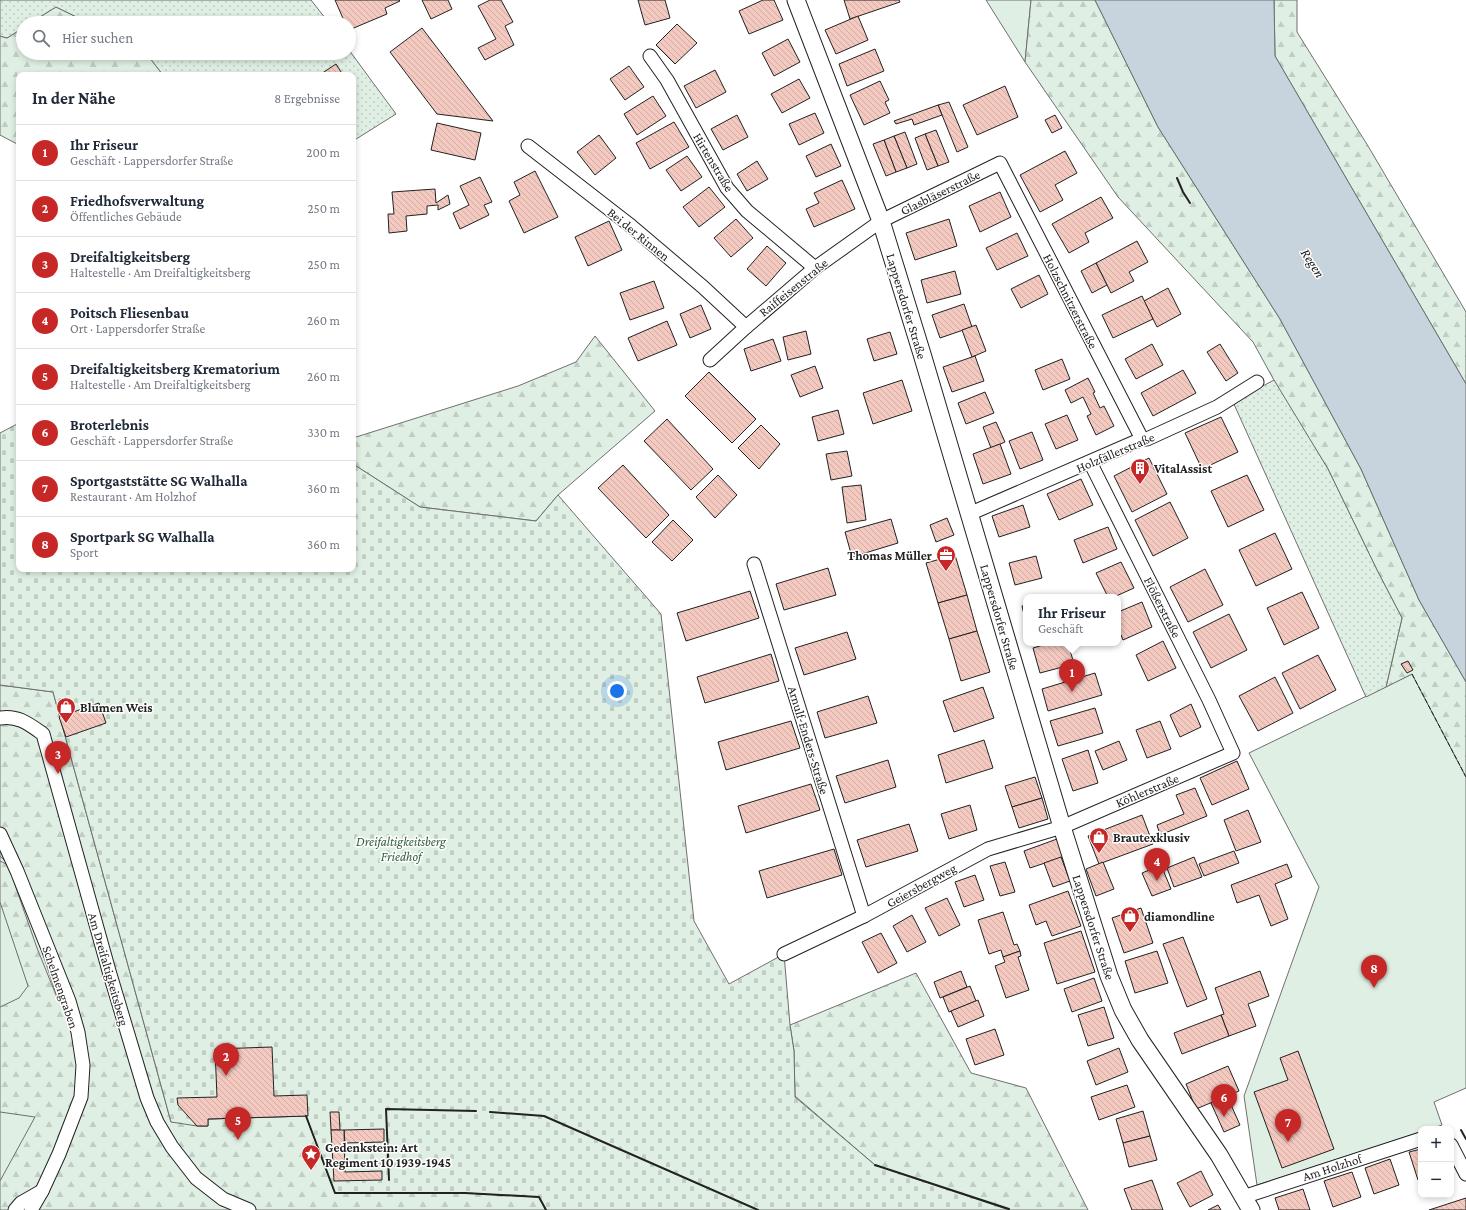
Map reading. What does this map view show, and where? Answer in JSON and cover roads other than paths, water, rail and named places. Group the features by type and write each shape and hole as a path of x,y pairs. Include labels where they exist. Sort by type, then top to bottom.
{"street":[{"name":"Lappersdorfer Straße","path":"796,0 881,221 922,354 1062,827 1109,976 1123,1010 1140,1040 1219,1155 1247,1203"},
{"name":"Hirtenstraße","path":"650,56 667,80 728,188 748,211 815,268"},
{"name":"Bei der Rinnen","path":"528,146 631,226 703,287 746,327"},
{"name":"Glasbläserstraße","path":"881,221 1000,163"},
{"name":"Holzschnitzerstraße","path":"1000,163 1142,439"},
{"name":"Raiffeisenstraße","path":"710,360 815,268 881,221"},
{"name":"Holzfällerstraße","path":"969,514 1142,439 1147,439 1217,407 1257,382"},
{"name":"Flößerstraße","path":"1090,462 1210,700 1233,753"},
{"name":"Arnulf-Enders-Straße","path":"754,564 864,916"},
{"name":"Am Dreifaltigkeitsberg","path":"0,718 9,716 26,722 43,734 109,971 147,1098 157,1122 172,1146 196,1178 223,1199 249,1210"},
{"name":"Köhlerstraße","path":"1062,827 1233,753"},
{"name":"Geiersbergweg","path":"784,954 864,916 988,849 1062,827"},
{"name":"Schelmengraben","path":"0,837 18,871 69,1001 78,1032 83,1065 81,1097 59,1154 42,1191 31,1210"},
{"name":"Am Holzhof","path":"1247,1203 1418,1140"},
{"path":"1454,1151 1466,1174"},
{"path":"15,1210 21,1203 42,1191"}],"water":[{"name":"Regen","path":"1095,0 1274,0 1275,56 1466,384 1466,682 1419,600 1361,469 1280,319 1158,127"}],"place":[{"name":"VitalAssist","path":"1140,485"},
{"name":"Thomas Müller","path":"946,572"},
{"name":"Ihr Friseur","path":"1072,692"},
{"name":"Blumen Weis","path":"66,724"},
{"name":"Dreifaltigkeitsberg","path":"58,774"},
{"name":"Brautexklusiv","path":"1099,854"},
{"name":"Poitsch Fliesenbau","path":"1157,881"},
{"name":"diamondline","path":"1130,933"},
{"name":"Sportpark SG Walhalla","path":"1374,988"},
{"name":"Friedhofsverwaltung","path":"226,1076"},
{"name":"Broterlebnis","path":"1224,1117"},
{"name":"Dreifaltigkeitsberg Krematorium","path":"238,1140"},
{"name":"Sportgaststätte SG Walhalla","path":"1288,1142"},
{"name":"Gedenkstein: Art Regiment 10 1939-1945","path":"311,1171"}],"park label":[{"name":"Dreifaltigkeitsberg Friedhof","path":"401,848"}]}
